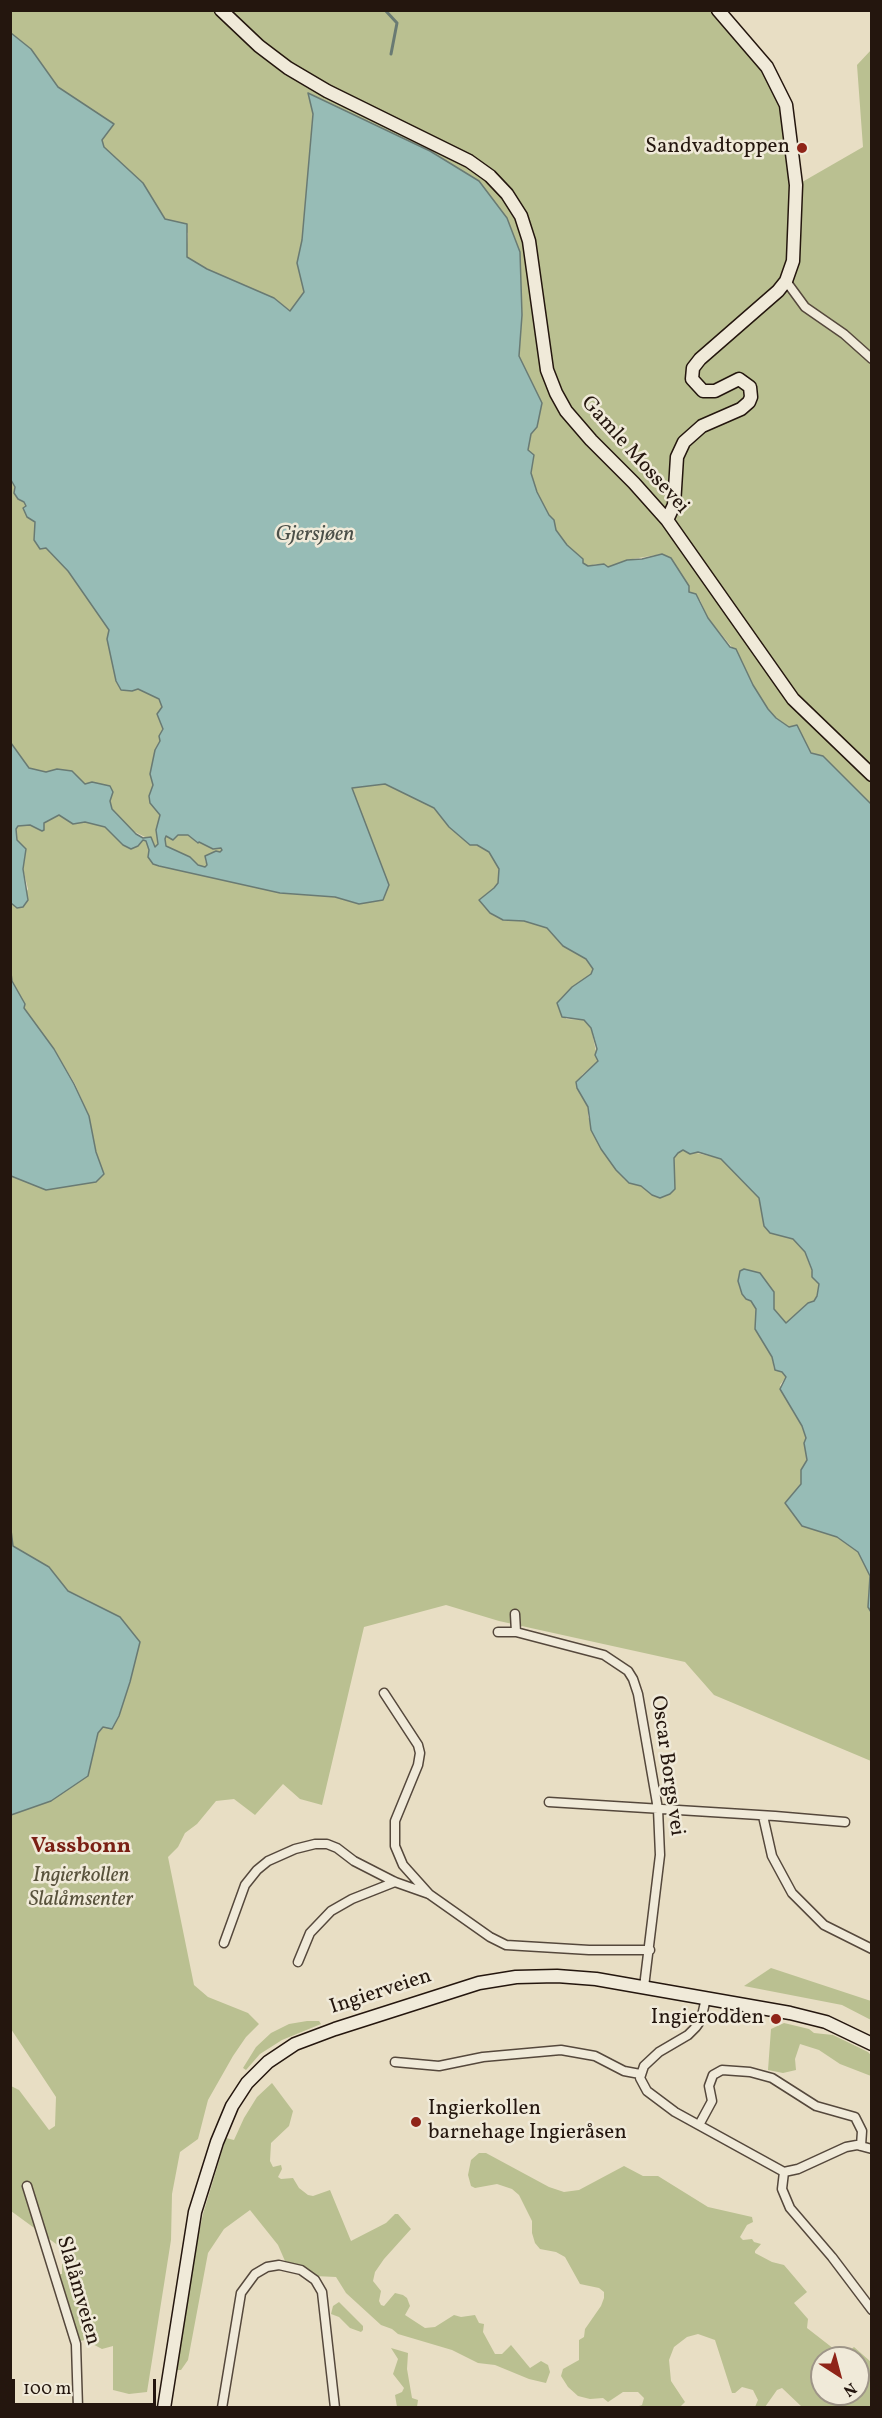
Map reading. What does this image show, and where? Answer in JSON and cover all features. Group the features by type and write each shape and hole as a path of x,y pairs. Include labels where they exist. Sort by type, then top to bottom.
{"main road":[{"name":"Gamle Mossevei","path":"222,10 274,59 306,79 469,161 499,185 518,211 530,241 537,283 543,348 556,393 579,427 667,520 793,699 872,775"},
{"path":"667,520 674,505 677,457 684,442 702,426 741,409 751,397 750,387 739,380 715,391 703,392 692,379 693,368 786,281 793,261 796,198 788,114 779,88 767,68 718,10"},
{"name":"Ingierveien","path":"164,2408 188,2252 204,2179 232,2106 247,2083 268,2062 294,2044 457,1989 498,1979 557,1976 644,1987 809,2017 842,2029 872,2044"}],"street":[{"path":"786,281 805,307 844,334 872,359"},
{"path":"515,1614 516,1632"},
{"name":"Oscar Borgs vei","path":"498,1632 516,1632 604,1655 628,1671 633,1679 638,1694 658,1809 659,1878 644,1987"},
{"path":"384,1693 418,1745 420,1753 418,1765 395,1821 395,1846 403,1865 429,1894 490,1937 506,1945 589,1950 650,1950"},
{"path":"549,1802 844,1822"},
{"path":"763,1816 772,1856 792,1893 824,1925 872,1949"},
{"path":"224,1943 245,1886 257,1870 295,1849 315,1844 327,1844 395,1882 429,1894"},
{"path":"298,1962 310,1933 331,1911 352,1899 395,1882"},
{"path":"706,1998 701,2020 696,2027 688,2035 652,2057 640,2074 642,2085 650,2094 699,2125 784,2172 798,2169 840,2149 861,2146 872,2149"},
{"path":"395,2062 440,2066 512,2054 569,2050 595,2056 627,2072 640,2074"},
{"path":"699,2125 712,2100 709,2086 713,2075 722,2070 743,2072 768,2077 811,2103 855,2117 862,2130 861,2146"},
{"path":"784,2172 782,2189 790,2208 839,2266 872,2310"},
{"name":"Slalåmveien","path":"27,2186 76,2344 78,2408"},
{"path":"222,2408 241,2293 255,2274 267,2267 279,2265 297,2268 306,2273 315,2280 322,2292 334,2408"}],"green space":[{"path":"10,11 718,11 779,88 797,185 863,147 857,65 871,50 871,804 823,756 811,753 797,725 789,727 768,709 753,685 740,657 708,618 700,600 688,592 662,554 627,560 608,567 597,564 588,566 582,563 583,559 567,545 556,530 554,520 537,492 531,473 534,455 528,450 531,434 537,427 542,403 519,356 522,315 520,252 479,181 430,151 308,94 313,114 302,240 297,263 304,292 291,311 274,298 207,269 186,257 188,233 165,219 143,183 104,147 102,140 113,124 58,87 31,49 11,33"},
{"path":"10,480 15,487 14,493 24,502 35,522 34,540 40,549 46,548 68,571 110,630 107,639 116,681 121,690 138,689 159,699 162,703 159,719 163,729 159,736 160,741 155,750 150,774 153,785 149,796 160,815 156,830 158,844 155,847 153,841 129,829 112,809 110,801 113,792 110,786 92,782 85,784 57,769 46,773 29,768 11,743"},
{"name":"Ingierkollen Slalåmsenter","path":"385,784 434,808 449,827 470,845 477,845 489,852 500,869 498,883 479,900 503,920 524,921 547,928 563,946 586,959 593,969 591,974 560,999 566,1019 584,1020 591,1028 598,1061 582,1075 577,1088 588,1107 588,1117 624,1179 641,1186 652,1195 675,1189 674,1158 678,1153 684,1150 722,1159 759,1198 764,1226 793,1239 805,1252 819,1284 817,1296 814,1301 808,1303 786,1323 774,1309 774,1292 760,1273 739,1275 738,1281 742,1294 751,1301 756,1309 755,1329 772,1357 774,1369 782,1372 786,1377 780,1385 806,1438 804,1443 807,1460 801,1470 801,1484 785,1503 802,1526 837,1537 858,1552 870,1576 868,1607 872,1612 871,1761 714,1695 685,1662 499,1621 446,1605 364,1627 322,1805 300,1799 283,1784 255,1815 234,1799 216,1801 197,1824 185,1833 178,1847 168,1857 194,1985 208,1997 248,2013 259,2024 246,2037 233,2056 208,2100 198,2139 180,2152 172,2194 171,2240 147,2392 129,2394 113,2390 113,2346 102,2349 85,2340 80,2341 59,2274 62,2274 65,2258 63,2249 11,2211 11,2086 19,2090 49,2130 55,2126 56,2097 11,2029 11,1815 51,1801 96,1745 98,1733 103,1727 112,1728 119,1716 130,1682 88,1600 68,1591 49,1567 13,1546 10,1530 11,1176 46,1190 104,1174 96,1152 89,1116 75,1084 54,1049 23,1008 25,1004 12,981 11,903 18,908 28,889 23,869 26,849 17,840 16,829 17,826 30,825 44,830 43,823 59,815 73,824 85,822 105,827 123,845 131,849 143,840 146,841 159,866 280,893 335,897 359,904 388,885 351,788"},
{"path":"188,835 197,843 199,841 213,849 221,848 222,850 205,860 207,865 205,867 198,865 190,857 166,846 164,838 166,836"},
{"path":"771,1968 871,2001 871,2020 842,2005 744,1986"},
{"path":"319,2021 321,2024 282,2040 260,2054 246,2070 243,2068 256,2047 271,2033 289,2024"},
{"path":"784,2023 809,2029 814,2033 833,2035 868,2052 871,2055 871,2076 840,2064 819,2050 800,2044 795,2059 796,2070 783,2073 768,2070 771,2029"},
{"path":"272,2083 293,2111 289,2126 271,2143 270,2161 273,2167 281,2165 282,2169 278,2177 293,2178 299,2188 308,2195 313,2196 330,2190 351,2241 386,2223 395,2214 398,2214 411,2229 375,2272 373,2281 381,2291 379,2301 381,2305 384,2306 395,2293 403,2295 410,2306 405,2315 425,2328 435,2327 454,2315 461,2317 475,2315 479,2323 484,2324 483,2332 495,2354 502,2354 511,2345 530,2368 541,2361 548,2365 550,2372 546,2383 529,2379 495,2365 478,2363 452,2350 398,2334 381,2325 346,2293 336,2277 315,2276 302,2267 285,2261 278,2245 250,2210 224,2229 208,2253 188,2360 181,2370 176,2370 189,2279 203,2214 226,2138 234,2140 257,2097"},
{"path":"479,2153 486,2153 549,2187 564,2192 579,2190 624,2166 643,2176 658,2176 708,2207 752,2217 753,2222 747,2225 740,2237 743,2240 752,2239 761,2244 755,2253 772,2262 784,2265 807,2292 794,2303 808,2319 807,2328 830,2346 810,2346 810,2406 870,2406 870,2361 871,2407 802,2407 782,2388 777,2390 765,2407 755,2407 758,2400 753,2390 742,2387 732,2393 715,2340 698,2334 687,2337 674,2347 669,2360 671,2381 685,2402 681,2406 676,2408 636,2407 642,2405 644,2398 638,2392 623,2392 608,2402 603,2398 590,2399 578,2396 561,2376 563,2369 579,2360 579,2340 584,2337 585,2329 601,2306 604,2292 599,2288 580,2284 565,2257 556,2252 540,2249 532,2233 532,2221 519,2195 512,2189 497,2184 475,2188 471,2186 468,2175 471,2160"},
{"path":"339,2302 363,2326 361,2332 350,2328 339,2317 331,2314 333,2306"},
{"path":"391,2348 408,2353 407,2369 412,2398 418,2400 417,2407 397,2407 395,2395 402,2392 404,2388 393,2374 398,2359"}],"water":[{"name":"Gjersjøen","path":"11,33 31,49 58,87 114,124 102,140 104,147 143,183 165,219 187,224 187,257 207,269 274,298 290,311 304,292 297,263 302,240 313,114 308,93 430,151 479,181 507,218 520,252 522,315 519,356 542,403 537,427 531,434 528,450 534,455 531,473 537,492 554,520 556,530 588,566 604,564 608,567 627,560 662,554 671,558 689,586 689,592 696,594 708,618 730,647 736,649 753,685 768,709 789,727 797,725 811,753 823,756 871,804 871,1612 868,1607 870,1576 858,1552 837,1537 802,1526 785,1503 801,1484 801,1470 807,1460 804,1443 806,1438 802,1426 780,1389 786,1377 782,1372 775,1370 772,1357 755,1329 756,1309 751,1301 742,1294 738,1281 740,1271 744,1269 760,1273 774,1292 774,1309 786,1323 808,1303 814,1301 817,1296 819,1284 812,1277 812,1270 805,1252 793,1239 770,1233 764,1226 759,1198 721,1159 698,1152 690,1154 683,1150 678,1153 674,1158 675,1189 660,1198 641,1186 629,1183 616,1170 591,1130 588,1107 577,1088 576,1082 598,1061 591,1028 584,1020 562,1017 557,1003 572,987 591,974 593,969 586,959 563,946 547,928 524,921 503,920 490,913 479,900 498,883 499,869 489,852 477,845 470,845 449,827 434,808 385,784 352,788 389,885 383,900 359,904 335,897 280,893 159,866 153,864 148,857 149,850 146,841 143,840 131,849 123,845 105,827 85,822 73,824 59,815 44,823 42,831 30,825 18,826 16,829 17,840 26,849 23,869 28,900 23,907 17,908 11,903 11,743 29,768 46,772 57,769 72,771 85,784 92,782 110,786 113,792 110,801 112,809 136,834 143,838 151,837 155,847 158,844 156,830 160,815 150,803 149,796 153,785 150,774 155,750 160,741 159,736 163,729 157,714 162,707 159,699 138,689 121,690 116,681 107,639 109,630 68,571 46,548 40,549 34,540 35,522 27,517 23,508 26,506 14,493 15,487 11,480","holes":["178,835 188,835 198,843 222,850 205,856 207,865 205,867 166,846 166,836 173,840"]},
{"path":"11,973 12,981 25,1004 24,1008 54,1049 89,1116 96,1152 104,1174 96,1182 46,1190 11,1176"},
{"path":"11,1530 13,1546 49,1567 68,1591 120,1617 140,1642 119,1716 112,1729 103,1727 98,1733 88,1776 51,1801 11,1815"}],"waterway":[{"path":"385,10 397,23 391,54"}],"place":[{"name":"Sandvadtoppen","path":"802,148"},
{"name":"Ingierodden","path":"776,2019"},
{"name":"Ingierkollen barnehage Ingieråsen","path":"416,2122"}],"district":[{"name":"Vassbonn","path":"81,1848"}]}
